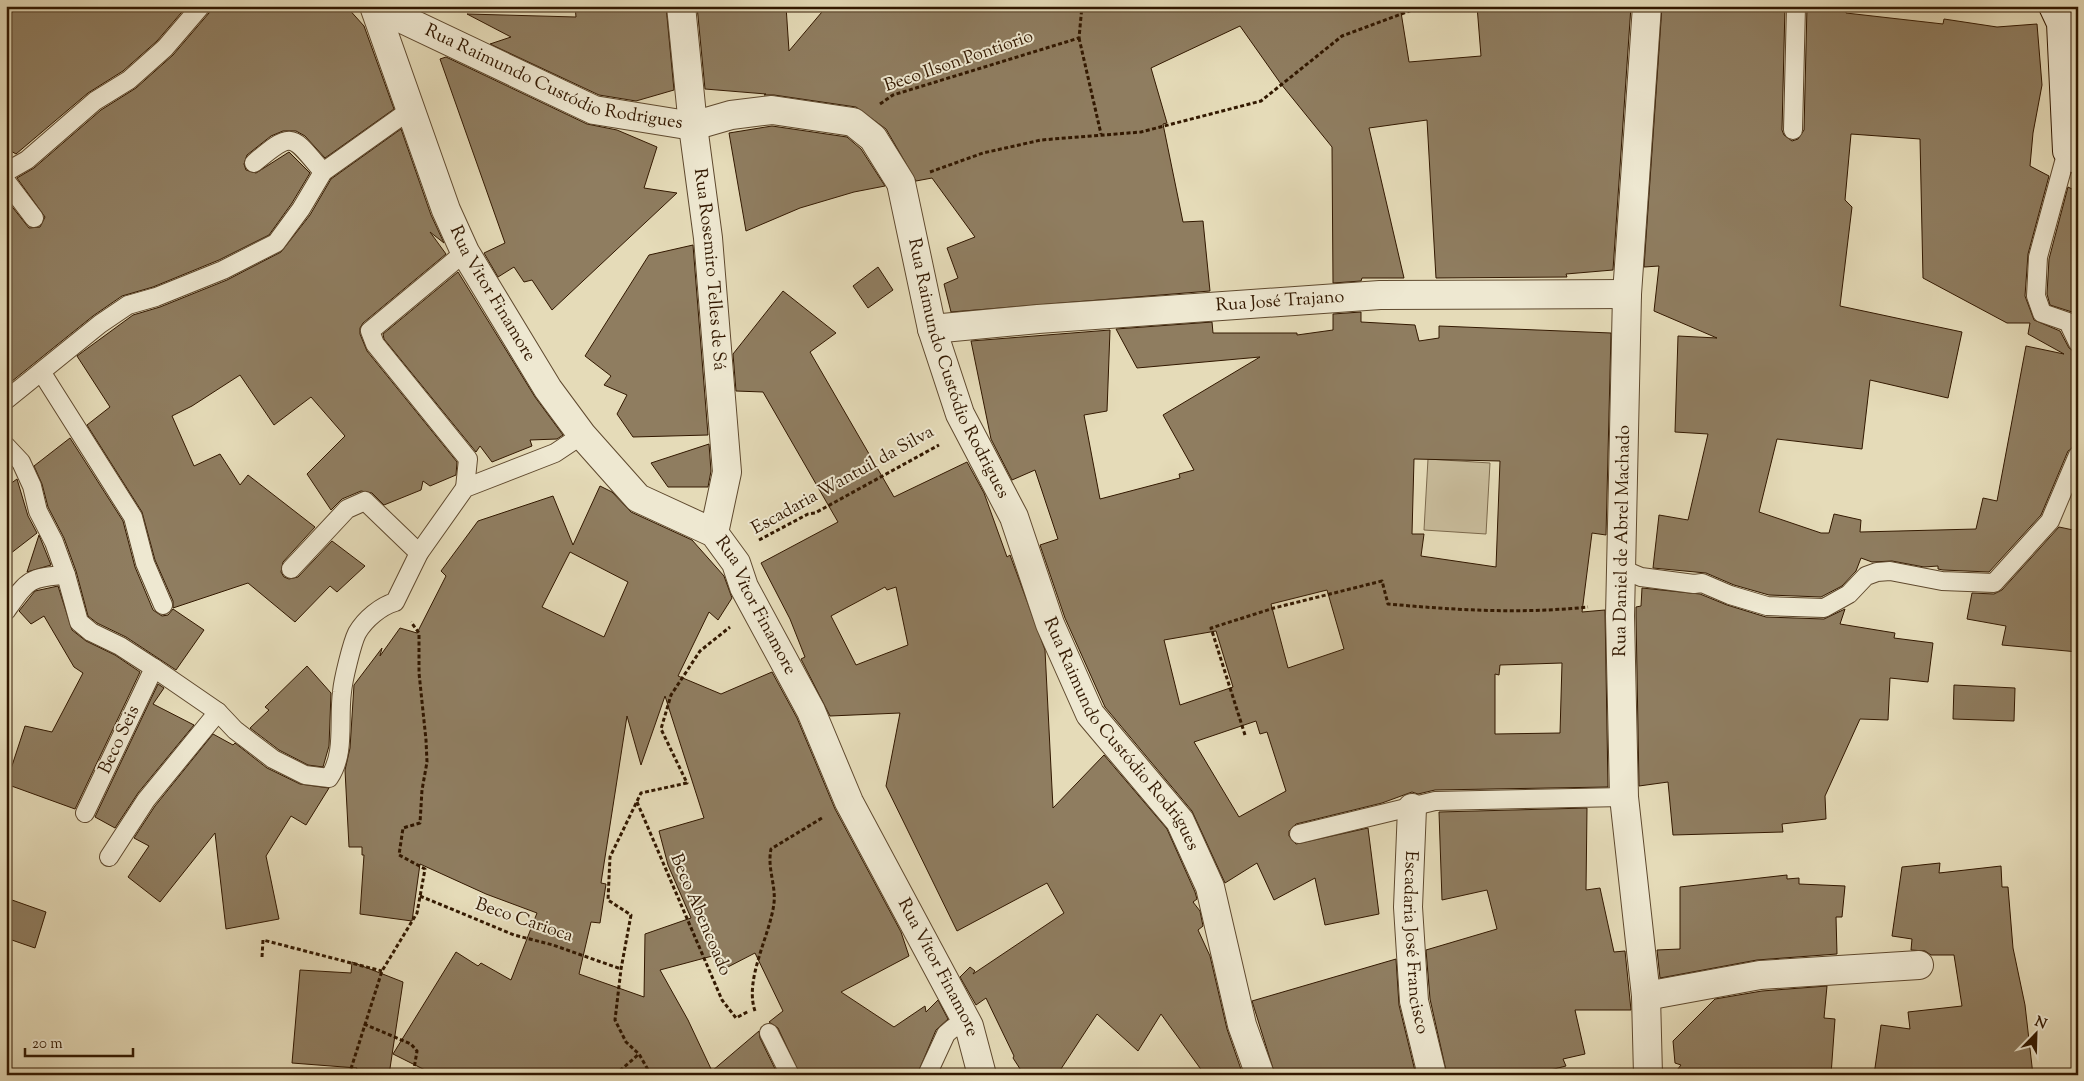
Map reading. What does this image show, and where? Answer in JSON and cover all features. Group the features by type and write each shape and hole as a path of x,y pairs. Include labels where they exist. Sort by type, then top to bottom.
{"street":[{"name":"Rua Vitor Finamore","path":"374,6 446,210 465,252 548,389 582,435 638,498 714,533 736,563 744,587 750,594 811,711 849,802 969,1026 982,1075"},
{"name":"Rua Raimundo Custódio Rodrigues","path":"374,6 594,110 693,126 731,115 772,110 853,122 873,138 901,183 932,329 960,414 1014,517 1050,624 1090,714 1180,821 1210,888 1242,1025 1260,1075"},
{"name":"Rua Rosemiro Telles de Sá","path":"681,6 693,126 708,238 727,472 714,533"},
{"name":"Rua Daniel de Abrel Machado","path":"1647,6 1627,294 1621,600 1624,797 1646,996 1648,1075"},
{"path":"2053,6 2061,23 2072,155"},
{"name":"Rua José Trajano","path":"932,329 1038,319 1380,295 1627,294"},
{"name":"Escadaria José Francisco","path":"1412,808 1408,907 1414,1001 1432,1075"},
{"path":"1646,996 1760,975 1919,965"}],"lane":[{"path":"6,172 27,160 95,100 129,80 165,48 201,6"},
{"path":"1794,130 1796,6"},
{"path":"6,400 42,373 100,324 128,305 156,297 215,274 276,243 302,209 323,172 410,110"},
{"path":"254,163 279,142 289,140 298,142 323,172"},
{"path":"2072,155 2038,257 2036,296 2042,313 2068,322 2078,343"},
{"path":"6,181 34,218"},
{"path":"6,446 22,462 32,486 38,511 54,542 66,575 79,622 91,632 120,646 154,668 218,712 235,730 273,759 305,774 329,778 336,769 339,755 342,692 358,633 382,605 395,602 419,553 464,488 468,459 374,344 370,331 465,252"},
{"path":"42,373 133,518 144,563 163,605"},
{"path":"464,488 555,453 582,435"},
{"path":"1622,569 1642,577 1694,584 1702,583 1730,595 1767,606 1786,607 1824,608 1848,594 1866,576 1877,572 1890,571 1942,581 1994,583 2050,521 2078,455"},
{"path":"291,569 347,509 365,501 419,553"},
{"path":"6,611 26,583 49,576 66,575"},
{"name":"Beco Seis","path":"85,813 154,668"},
{"path":"109,857 146,800 218,712"},
{"path":"1299,834 1435,801 1624,797"},
{"path":"927,1075 946,1034 953,1028 969,1026"},
{"path":"768,1032 790,1075"}],"path":[{"path":"1082,6 1079,38 1101,134"},
{"path":"901,183 983,154 1010,147 1041,140 1141,132 1261,101 1342,36 1423,6"},
{"name":"Beco Ilson Pontiorio","path":"853,122 893,95 1079,38"},
{"name":"Escadaria Wantuil da Silva","path":"736,563 758,540 808,514 815,513 969,429"},
{"path":"1245,736 1211,628 1274,608 1382,581 1388,604 1502,612 1540,612 1605,605 1621,600"},
{"path":"651,1075 639,1054 626,1042 615,1020 621,968 631,916 608,900 610,857 641,793 687,783 661,729 671,695 700,651 729,628 750,594"},
{"path":"349,1075 382,971 417,913 425,869 399,855 403,828 420,823 422,790 427,762 419,673 420,633 395,602"},
{"name":"Beco Abencoado","path":"636,801 722,1000 736,1018 754,1009"},
{"path":"768,1032 754,1009 751,991 774,901 768,861 771,849 849,802"},
{"name":"Beco Carioca","path":"420,896 514,935 553,945 621,968"},
{"path":"262,957 263,940 382,971"},
{"path":"364,1024 411,1044 417,1051 413,1075"},
{"path":"615,1075 639,1054"}],"shaded area":[{"path":"1428,459 1490,463 1486,534 1424,530"}],"building":[{"path":"6,6 187,6 157,41 123,71 88,93 16,154 6,148"},
{"path":"211,6 346,6 364,26 394,109 325,158 305,136 296,131 283,131 271,136 247,155 244,164 246,170 256,173 289,152 310,173 292,203 269,235 219,260 153,287 122,296 93,316 6,386 6,199 29,228 40,227 45,217 17,178 34,168 101,110 136,88 173,55 209,13"},
{"path":"575,6 666,6 674,90 636,101 599,95 490,44 511,37 467,14 576,17"},
{"path":"697,6 708,6 708,11 744,6 786,6 789,51 827,6 1400,6 1409,62 1481,56 1477,6 1631,6 1613,270 1566,274 1567,277 1436,278 1427,120 1369,128 1404,278 1362,278 1361,281 1333,283 1332,147 1281,84 1240,26 1151,68 1167,123 1163,124 1183,222 1203,221 1210,291 951,312 944,284 958,278 947,248 975,237 932,178 916,181 886,129 856,107 764,95 766,94 705,89"},
{"path":"1662,6 1785,6 1782,130 1784,135 1792,141 1798,139 1804,130 1807,6 1846,6 1846,13 1943,24 1944,19 1997,27 2037,24 2042,85 2033,133 2030,166 2049,176 2028,254 2025,296 2034,320 2060,331 2069,348 2078,354 2078,445 2068,451 2041,515 1989,572 1943,570 1938,569 1938,566 1924,567 1892,561 1872,562 1861,558 1856,571 1842,586 1821,597 1769,595 1734,585 1706,573 1653,568 1659,515 1688,520 1708,434 1675,432 1678,336 1717,338 1654,311 1659,266 1644,267","holes":["1851,134 1920,139 1923,278 2007,323 2030,323 2028,334 2064,354 2026,346 1997,501 1983,498 1976,529 1860,532 1861,520 1834,514 1829,533 1821,533 1759,512 1777,439 1862,449 1870,380 1948,398 1962,332 1840,306 1852,207 1845,200"]},
{"path":"446,57 587,124 617,130 657,147 644,188 677,193 552,310 532,280 524,282 514,267 498,277 484,253 505,243 440,59"},
{"path":"772,126 847,137 861,149 885,186 854,192 800,208 746,231 729,133"},
{"path":"401,129 431,215 444,243 430,232 446,254 363,323 360,328 360,334 367,351 457,462 456,475 430,486 423,481 421,490 384,505 372,493 361,491 342,499 331,510 307,474 345,436 311,397 274,425 240,375 192,406 172,416 194,466 220,454 240,485 248,475 315,527 283,562 281,572 284,577 289,579 298,577 332,541 365,566 337,592 330,586 295,622 248,583 173,608 173,601 155,560 142,512 87,425 110,407 77,356 133,315 160,307 227,280 281,252 310,215 331,179"},
{"path":"2068,187 2078,192 2078,318 2072,312 2050,305 2047,294 2049,259"},
{"path":"693,245 708,435 633,437 617,414 627,395 604,385 611,376 585,356 649,255"},
{"path":"878,267 893,290 868,308 853,286"},
{"path":"458,272 535,397 563,435 557,439 530,440 532,446 492,462 480,446 476,452 384,339 383,334"},
{"path":"783,291 836,333 810,352 894,497 967,462 984,493 1007,557 1010,555 1045,650 1053,808 1104,755 1167,829 1195,892 1197,899 1193,902 1200,911 1203,926 1198,930 1210,956 1227,1029 1243,1075 1205,1075 1161,1014 1138,1051 1097,1014 1057,1075 1024,1075 1013,1058 1014,1056 986,998 976,1005 960,977 970,967 975,971 973,974 1064,913 1047,883 957,931 886,786 900,713 830,716 801,659 805,657 790,619 761,563 838,522 763,392 736,391 733,354","holes":["885,587 887,590 896,587 908,645 856,665 831,616"]},
{"path":"1361,312 1361,322 1415,325 1419,341 1439,338 1439,326 1611,333 1606,535 1592,533 1582,612 1605,610 1608,787 1435,790 1418,794 1412,792 1382,803 1296,824 1289,831 1289,836 1296,844 1368,828 1379,914 1325,925 1315,878 1274,900 1257,863 1225,883 1192,811 1105,707 1065,618 1040,545 1058,539 1035,470 1012,480 991,439 971,341 1110,330 1107,411 1084,415 1100,499 1180,478 1179,474 1194,470 1163,415 1260,357 1137,368 1116,329 1212,322 1213,333 1297,333 1297,335 1333,330 1333,314","holes":["1414,459 1500,461 1496,567 1421,556 1424,534 1412,534","1327,590 1344,649 1288,668 1271,604","1216,631 1233,687 1180,705 1164,640","1562,663 1560,733 1495,734 1495,674 1499,675 1500,665","1256,721 1260,734 1267,732 1286,791 1239,817 1194,742"]},
{"path":"70,438 123,521 135,567 153,610 162,616 168,615 173,609 204,630 176,670 126,637 97,623 88,616 76,571 64,538 48,507 42,484 34,466"},
{"path":"709,444 711,471 708,487 668,487 651,463"},
{"path":"17,479 28,516 37,533 6,557 6,487"},
{"path":"600,486 612,492 631,512 692,540 724,576 732,598 718,620 709,612 678,676 721,694 772,672 797,718 835,809 901,932 909,956 841,992 894,1027 925,1006 926,1012 938,1000 948,1019 936,1030 917,1075 800,1075 778,1028 769,1022 783,1011 755,953 724,969 716,955 660,970 688,1020 712,1071 759,1031 760,1038 778,1075 435,1075 393,1054 456,952 478,966 481,963 511,980 537,913 486,894 420,864 412,921 360,914 364,855 362,855 362,847 349,847 345,770 350,748 354,685 382,648 380,656 400,628 417,633 446,576 441,571 478,521 553,496 573,545","holes":["570,552 628,582 604,637 542,607","665,696 704,818 659,831 668,865 691,918 645,934 644,997 579,974 591,922 600,923 606,884 601,883 627,716 641,765"]},
{"path":"2059,527 2078,531 2078,652 2002,645 2006,626 1967,619 1972,593 1994,594 2002,590"},
{"path":"39,535 51,565 27,572"},
{"path":"58,586 72,630 86,641 115,655 140,672 75,809 6,784 25,726 52,732 83,673 74,667 44,616 31,624 19,611 35,591"},
{"path":"1642,588 1700,594 1727,605 1766,617 1824,619 1845,609 1840,624 1895,633 1894,638 1933,643 1928,682 1890,678 1888,720 1860,719 1825,796 1826,819 1782,824 1783,832 1673,835 1668,782 1639,786 1636,607 1641,606"},
{"path":"307,666 331,693 329,746 323,767 308,765 279,750 250,728 269,710 265,707"},
{"path":"158,684 164,688 153,704 194,725 138,793 115,828 95,817"},
{"path":"1954,685 2015,688 2014,721 1953,719"},
{"path":"213,734 233,745 235,743 267,768 300,784 329,788 306,825 291,816 266,856 279,919 226,929 215,833 160,902 128,877 149,846 134,838 155,806"},
{"path":"1587,808 1586,890 1600,888 1614,952 1625,951 1631,1010 1575,1010 1585,1054 1563,1059 1566,1066 1530,1075 1447,1075 1430,999 1426,950 1497,929 1487,890 1442,900 1439,812"},
{"path":"1940,863 1939,873 2001,866 2002,887 2008,887 2013,948 2025,1005 2033,1075 1874,1075 1881,1025 1910,1029 1908,1012 1962,1006 1954,955 1931,955 1925,951 1911,950 1912,939 1892,936 1902,867"},
{"path":"1787,875 1787,879 1799,878 1799,884 1845,886 1842,917 1836,917 1837,954 1757,960 1660,978 1657,950 1680,949 1680,887"},
{"path":"12,900 46,912 35,948 6,938 6,920"},
{"path":"1396,959 1399,1005 1416,1075 1275,1075 1252,1001"},
{"path":"352,962 403,982 389,1075 354,1075 357,1068 292,1063 300,970 351,973"},
{"path":"1827,986 1824,1018 1835,1019 1831,1075 1673,1075 1681,1065 1675,1063 1673,1041 1715,999 1762,991"}]}
